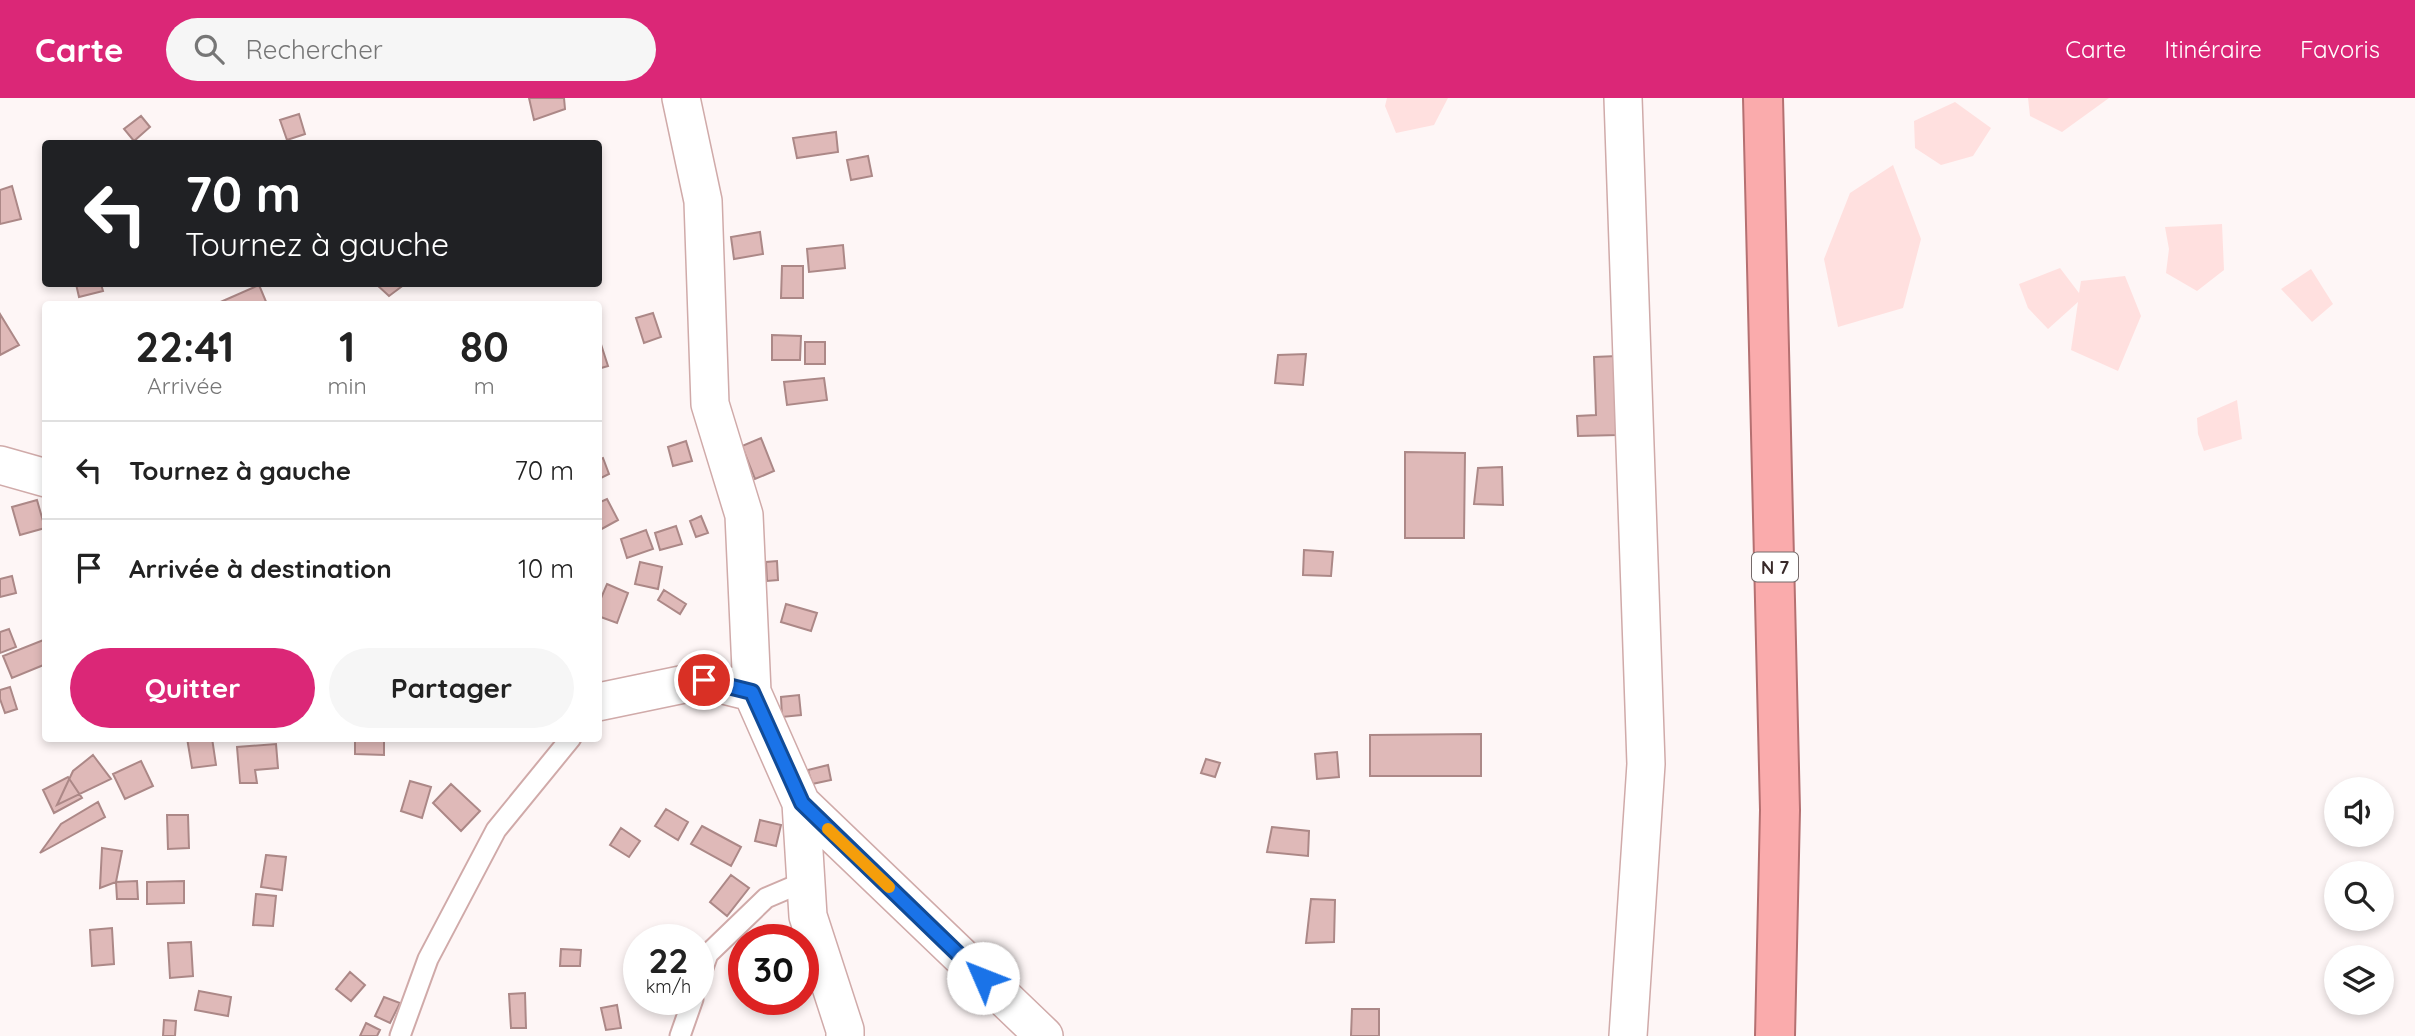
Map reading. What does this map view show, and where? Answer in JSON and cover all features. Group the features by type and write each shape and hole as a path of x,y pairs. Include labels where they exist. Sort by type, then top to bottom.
{"highway":[{"name":"N 7","path":"1763,98 1780,810 1775,1036"}],"street":[{"path":"681,98 703,201 710,404 744,515 752,692 802,803 808,916 845,1036"},
{"path":"1623,98 1646,764 1628,1036"},
{"path":"0,465 42,477"},
{"path":"602,701 704,680 752,692"},
{"path":"802,803 1044,1036"}],"lane":[{"path":"400,1036 428,959 496,830 567,742"},
{"path":"714,948 766,898 806,881"},
{"path":"680,1036 687,1015"}],"shaded area":[{"path":"1387,98 1448,98 1434,125 1396,133 1385,106"},
{"path":"2028,98 2109,98 2062,132 2030,116"},
{"path":"1955,102 1991,128 1973,156 1941,165 1915,148 1914,121"},
{"path":"1893,165 1921,239 1903,308 1838,327 1824,259 1850,193"},
{"path":"2222,224 2224,270 2197,291 2166,273 2169,249 2165,227"},
{"path":"2060,268 2079,293 2081,281 2125,276 2141,316 2118,371 2071,350 2078,302 2048,329 2028,308 2019,284"},
{"path":"2311,269 2333,304 2312,322 2281,289"},
{"path":"2237,400 2242,439 2204,451 2198,434 2197,418"}],"building":[{"path":"529,98 564,98 565,109 534,120"},
{"path":"299,114 305,134 287,140 280,120"},
{"path":"141,116 150,127 135,140 124,129"},
{"path":"836,132 838,152 797,158 793,138"},
{"path":"868,156 872,176 851,180 847,160"},
{"path":"12,186 21,219 0,224 0,190"},
{"path":"760,232 763,254 734,259 731,237"},
{"path":"843,245 845,268 809,272 807,249"},
{"path":"782,266 803,266 803,298 781,298"},
{"path":"77,287 102,287 103,291 79,297"},
{"path":"260,287 266,301 223,301"},
{"path":"379,287 401,287 389,296"},
{"path":"653,313 661,337 644,343 636,318"},
{"path":"0,314 19,345 0,355"},
{"path":"772,335 801,336 800,360 772,360"},
{"path":"805,342 825,342 825,364 805,364"},
{"path":"602,347 608,366 602,368"},
{"path":"1306,354 1303,385 1275,383 1278,355"},
{"path":"1617,356 1618,435 1578,436 1577,416 1596,415 1594,357"},
{"path":"824,378 827,400 787,405 784,382"},
{"path":"761,438 774,471 755,479 742,446"},
{"path":"686,441 692,461 673,466 668,447"},
{"path":"1405,452 1465,453 1464,538 1405,538"},
{"path":"602,458 609,474 602,478"},
{"path":"1502,467 1503,505 1474,504 1478,468"},
{"path":"607,499 618,520 602,529 602,501"},
{"path":"37,500 42,529 20,535 12,507"},
{"path":"701,516 708,533 696,537 690,521"},
{"path":"676,526 682,544 660,550 655,533"},
{"path":"646,530 653,549 627,558 621,539"},
{"path":"1304,550 1333,552 1331,576 1303,575"},
{"path":"777,561 778,580 767,581 766,562"},
{"path":"640,562 662,567 658,589 635,584"},
{"path":"12,576 16,593 0,597 0,579"},
{"path":"607,584 628,593 617,623 602,617 602,596"},
{"path":"664,590 686,604 680,614 658,600"},
{"path":"786,604 817,613 811,631 781,622"},
{"path":"9,629 16,647 0,653 0,632"},
{"path":"42,641 42,666 12,678 3,656"},
{"path":"10,687 17,709 5,713 0,690"},
{"path":"799,695 801,715 782,717 781,697"},
{"path":"1481,734 1481,776 1370,776 1370,735"},
{"path":"188,742 213,742 216,765 192,768"},
{"path":"355,742 384,742 384,755 355,754"},
{"path":"276,744 278,768 255,770 257,783 240,783 237,747"},
{"path":"1337,752 1339,777 1317,779 1315,754"},
{"path":"93,755 111,779 57,805 73,771"},
{"path":"1206,759 1220,763 1215,777 1201,773"},
{"path":"141,761 153,786 125,799 113,774"},
{"path":"828,765 831,780 812,784 808,770"},
{"path":"68,777 82,798 54,813 43,790"},
{"path":"410,781 431,787 422,818 401,811"},
{"path":"451,784 480,811 461,831 433,803"},
{"path":"98,802 105,817 40,853 61,824"},
{"path":"666,809 688,822 678,840 655,826"},
{"path":"167,815 188,815 189,848 168,849"},
{"path":"760,820 781,825 776,846 755,841"},
{"path":"702,826 741,847 731,866 691,844"},
{"path":"1272,827 1309,831 1308,856 1267,852"},
{"path":"621,828 640,841 629,857 610,845"},
{"path":"102,848 122,851 116,882 100,888"},
{"path":"266,855 286,857 282,890 261,887"},
{"path":"731,875 749,888 727,916 710,902"},
{"path":"137,881 138,899 117,899 116,882"},
{"path":"184,881 184,903 147,904 147,882"},
{"path":"256,894 276,896 273,926 253,925"},
{"path":"1311,899 1335,900 1334,942 1306,943"},
{"path":"112,928 114,964 92,966 90,930"},
{"path":"191,942 193,976 170,978 168,943"},
{"path":"561,949 581,950 580,966 560,966"},
{"path":"350,972 365,985 351,1001 336,989"},
{"path":"199,991 231,997 228,1016 195,1010"},
{"path":"525,993 526,1028 511,1028 509,994"},
{"path":"384,997 400,1003 390,1023 375,1016"},
{"path":"617,1005 621,1028 606,1030 601,1008"},
{"path":"1352,1009 1379,1009 1379,1036 1351,1036"},
{"path":"164,1020 176,1021 175,1036 163,1036"},
{"path":"366,1023 380,1030 377,1036 360,1036"}],"slow traffic":[{"path":"828,829 889,887"}],"route":[{"path":"704,680 752,692 802,803 983,978"}]}
